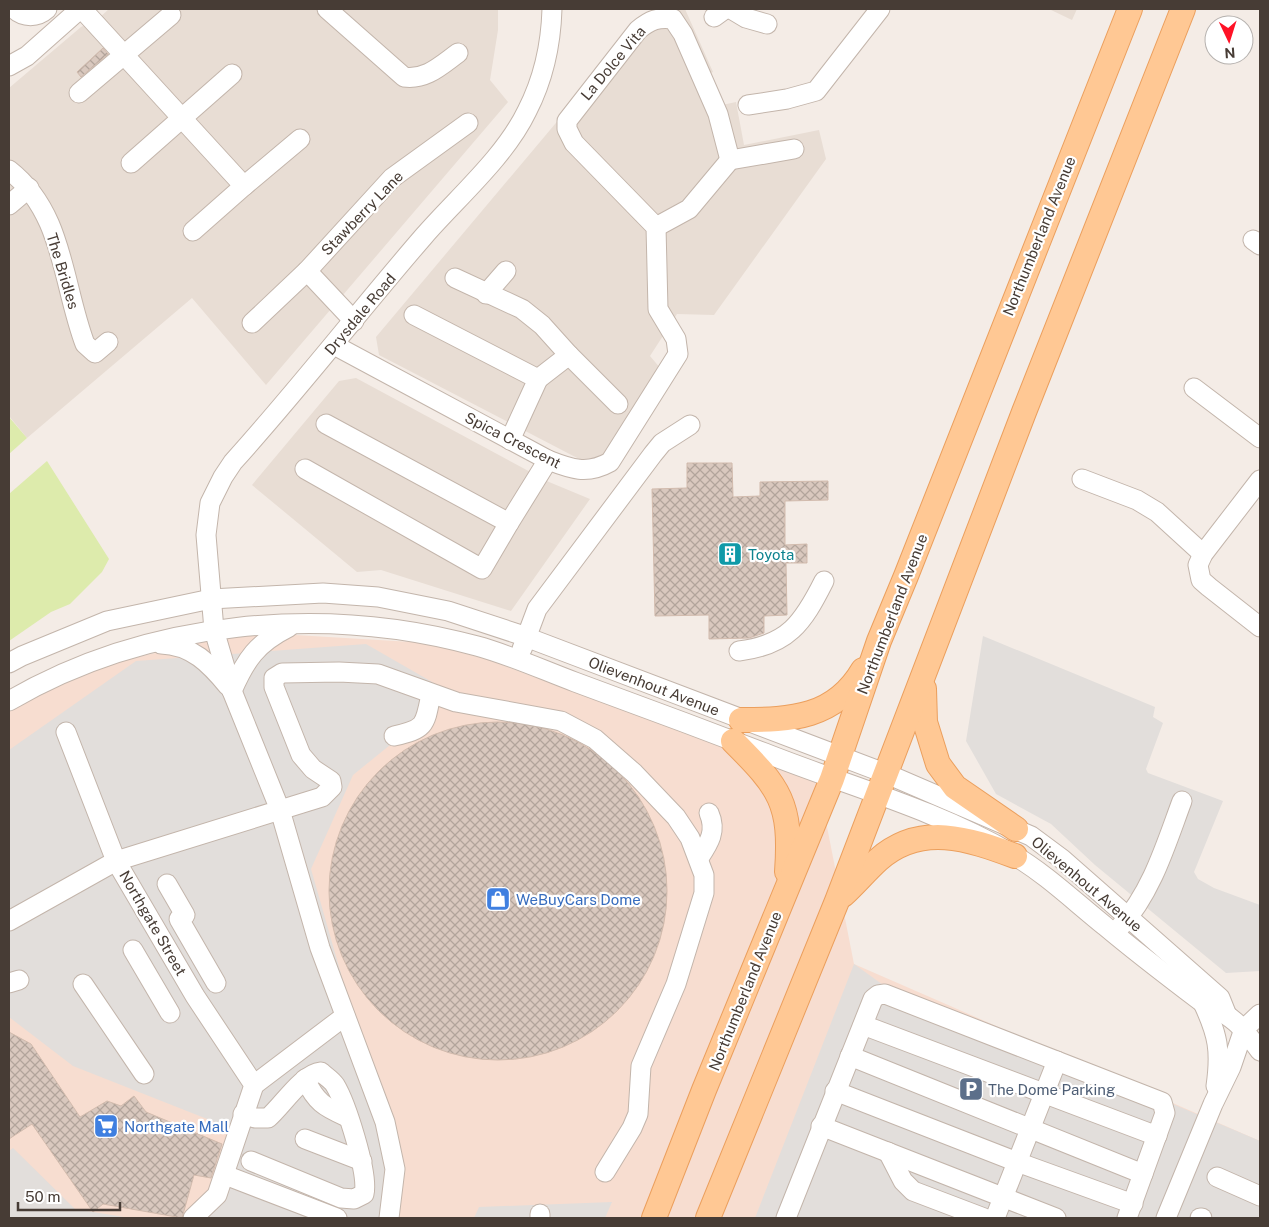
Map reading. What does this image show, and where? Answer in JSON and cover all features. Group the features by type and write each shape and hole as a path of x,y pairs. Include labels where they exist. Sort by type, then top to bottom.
{"main road":[{"name":"Northumberland Avenue","path":"654,1218 832,780 879,640 1130,9"},
{"path":"708,1218 883,785 1024,412 1183,9"},
{"path":"786,891 789,831 782,802 770,779 737,730 822,710 853,685 879,640"},
{"path":"924,677 925,722 938,764 955,787 1016,829"},
{"path":"837,901 884,856 920,839 949,836 971,840 1015,856"}],"street":[{"path":"14,9 27,16 38,14 47,9"},
{"path":"9,66 27,56 81,9 244,186"},
{"path":"327,9 404,77 420,78 458,53"},
{"name":"Drysdale Road","path":"214,630 206,535 210,504 223,477 424,237 495,158 517,128 527,111 544,64 551,28 552,9"},
{"path":"731,9 746,18 768,24"},
{"path":"748,105 788,107 818,89 880,9"},
{"path":"79,93 170,15"},
{"name":"La Dolce Vita","path":"656,227 574,143 567,129 570,116 638,30 648,21 665,18 673,19 680,26 718,114 730,160"},
{"path":"131,163 232,74"},
{"name":"Stawberry Lane","path":"252,323 307,271 392,178 468,123"},
{"path":"193,231 300,139"},
{"path":"656,227 689,209 730,160 794,149"},
{"name":"The Bridles","path":"9,170 29,188 44,210 55,239 84,339 88,348 97,353"},
{"path":"9,206 29,188"},
{"name":"Spica Crescent","path":"334,345 548,460 573,470 586,471 598,469 610,462 678,354 676,339 658,309 656,227"},
{"path":"307,271 354,322"},
{"path":"486,294 506,271"},
{"path":"455,278 486,294 522,309 533,317 618,404"},
{"path":"414,315 538,379"},
{"path":"510,440 538,379 569,355"},
{"path":"1194,388 1260,438"},
{"path":"326,424 509,523"},
{"path":"517,661 542,602 559,582 662,443 690,425"},
{"path":"305,469 482,569 548,460"},
{"path":"1082,480 1137,500 1157,512 1203,554"},
{"path":"1260,480 1203,554 1198,565 1201,580 1260,627"},
{"path":"739,651 780,640 805,618 824,581"},
{"name":"Olievenhout Avenue","path":"9,663 107,621 211,599 323,593 378,597 448,611 527,638 737,730 832,780 883,785 1016,829 1031,836 1062,859 1220,998 1226,1013"},
{"name":"Olievenhout Avenue","path":"9,701 35,686 120,652 214,630 318,622 376,626 478,646 517,661 737,730 840,757 912,806 970,831 1015,856 1055,885 1114,934 1203,1003 1226,1013 1244,1029 1260,1051"},
{"path":"232,691 241,671 255,649 269,637 295,624"},
{"path":"214,630 232,691 280,810 305,901 345,1016 385,1122 395,1169 394,1193 388,1218"},
{"path":"154,644 172,645 194,652 213,668 232,691"},
{"name":"Northgate Street","path":"254,1085 195,996 116,861 322,797 332,787 331,781 313,769 301,754 274,686 273,682 276,675 282,673 339,672 378,674 431,694"},
{"path":"394,736 422,727 426,722 431,694 456,702 561,721 595,739 634,773 671,811 690,838 704,874 704,892 676,984 641,1066 638,1114 632,1128 605,1172"},
{"path":"9,921 116,861 66,732"},
{"path":"1114,934 1129,918 1159,861 1182,801"},
{"path":"699,858 712,837 713,829 709,813"},
{"path":"167,884 216,983"},
{"path":"133,950 170,1013"},
{"path":"83,984 144,1074"},
{"path":"786,1218 835,1091 875,997 885,994 1162,1102 1165,1113 1130,1211 1017,1162 835,1091"},
{"path":"1203,1003 1219,1041 1219,1060 1213,1104"},
{"path":"1166,1218 1213,1104 1231,1067 1244,1029 1260,1014"},
{"path":"193,1218 216,1195 225,1175 254,1085 345,1016"},
{"path":"863,1025 1157,1136"},
{"path":"850,1056 1143,1174"},
{"path":"995,1218 1057,1061"},
{"path":"244,1114 255,1118 268,1118 305,1079 311,1092 324,1107 347,1117 362,1161 366,1185 364,1194 354,1199 341,1198 251,1161"},
{"path":"821,1126 1056,1218"},
{"path":"305,1139 362,1161"},
{"path":"888,1152 903,1181 912,1191 984,1218"},
{"path":"225,1175 336,1218"},
{"path":"1217,1177 1260,1196"}],"shaded area":[{"path":"109,9 498,9 498,30 490,80 508,102 266,385 192,298 27,438 9,416 9,88 81,27 99,18"},
{"path":"656,9 685,9 713,72 708,74 722,105 736,102 744,145 819,130 826,159 714,315 677,314 650,356 661,369 602,458 583,461 379,355 376,337 639,24"},
{"path":"1049,9 1077,9 1072,20"},
{"path":"356,378 549,482 590,499 511,611 381,570 357,572 252,485 339,381"},
{"path":"262,633 445,644 818,781 854,964 1260,1141 1260,1218 9,1218 9,708 95,667 203,642"},
{"path":"983,636 1155,707 1153,717 1163,723 1146,769 1148,773 1223,801 1194,872 1198,879 1214,888 1260,905 1260,971 1226,973 1095,865 1051,824 996,794 966,741"},
{"path":"366,644 453,694 353,775 311,869 394,1159 394,1218 198,1218 235,1130 73,1066 9,1017 9,750 136,661"},
{"name":"The Dome Parking","path":"854,964 886,987 1015,1037 1260,1141 1260,1218 755,1218"},
{"path":"13,1148 75,1209 130,1218 9,1218 9,1151"},
{"path":"612,1202 605,1218 474,1218 479,1207"}],"green space":[{"path":"9,417 27,438 9,454"},
{"path":"47,461 109,559 102,572 70,604 51,612 9,641 9,494"}],"building":[{"path":"103,48 108,54 81,77 77,72"},
{"name":"Toyota","path":"687,463 732,463 733,497 760,496 760,482 828,481 828,500 785,501 785,545 807,544 807,563 786,563 787,615 764,616 764,633 749,638 709,639 709,615 655,616 652,489 687,488"},
{"name":"WeBuyCars Dome","path":"498,722 531,725 563,735 592,750 618,771 639,797 654,826 664,858 667,891 664,924 654,956 639,985 618,1011 592,1032 563,1047 531,1057 498,1060 465,1057 433,1047 404,1032 378,1011 357,985 342,956 332,924 329,891 332,858 342,826 357,797 378,771 404,750 433,735 465,725"},
{"name":"Northgate Mall","path":"9,1032 31,1044 80,1117 107,1101 121,1106 134,1096 146,1112 222,1144 211,1178 194,1175 182,1218 103,1204 93,1212 32,1124 9,1139"}],"place":[{"name":"Toyota","path":"730,554"},
{"name":"WeBuyCars Dome","path":"498,899"},
{"name":"The Dome Parking","path":"971,1089"},
{"name":"Northgate Mall","path":"106,1126"}]}
